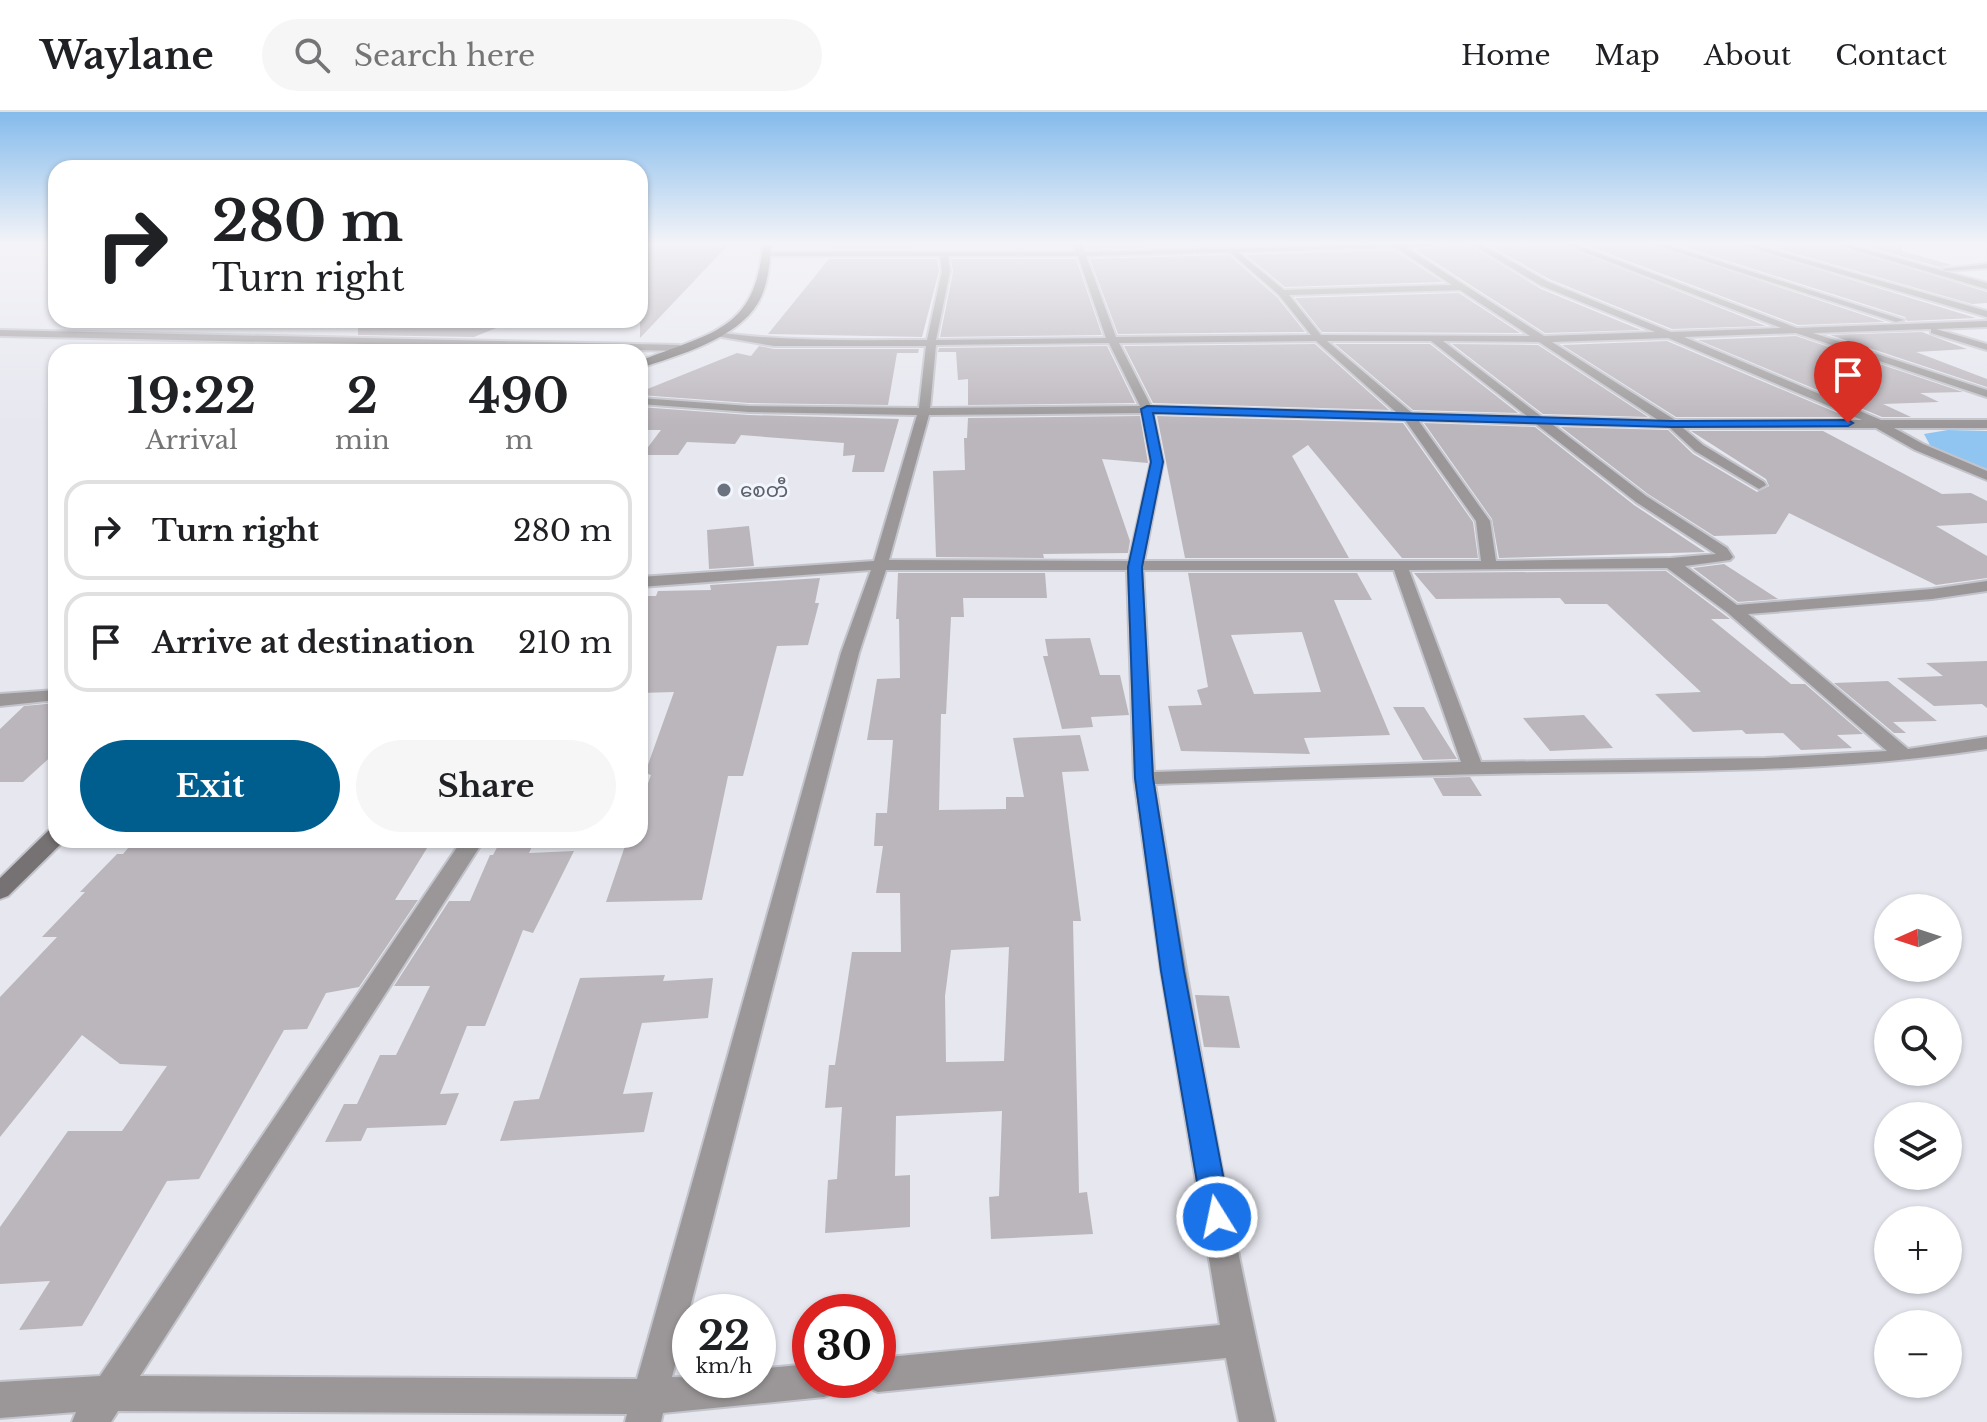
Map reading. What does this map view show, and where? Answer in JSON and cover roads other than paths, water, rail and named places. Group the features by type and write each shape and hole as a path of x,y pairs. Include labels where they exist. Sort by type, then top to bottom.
{"main road":[{"path":"648,362 715,335 752,304"},
{"path":"0,891 48,844"}],"street":[{"path":"646,1409 850,653 880,565 924,411 931,342 939,304"},
{"path":"1099,304 1112,340 1147,409 1157,462 1135,567 1144,778 1173,971 1239,1340 1257,1422"},
{"path":"1291,304 1318,338 1407,415 1483,521 1489,566"},
{"path":"1490,304 1672,424 1699,448 1759,485"},
{"path":"1593,304 1793,385 1877,423 1919,447 1987,476"},
{"path":"1726,304 1987,394"},
{"path":"1849,304 1987,347"},
{"path":"1953,304 1987,314"},
{"path":"715,335 774,343 1544,339 1987,324"},
{"path":"0,333 498,344"},
{"path":"648,581 880,565 1400,567 1671,563 1725,557 1722,551 1641,499 1579,453 1434,339"},
{"path":"648,347 679,348"},
{"path":"648,402 749,409 1147,409 1672,424 1987,424"},
{"path":"1671,563 1734,610 1904,756"},
{"path":"1400,567 1473,768"},
{"path":"1734,610 1932,594 1987,586"},
{"path":"0,700 48,696"},
{"path":"1144,778 1473,768 1765,764 1904,756 1987,743"},
{"path":"98,1408 468,848"},
{"path":"896,1373 1239,1340"},
{"path":"0,1400 98,1408 646,1409 792,1385"}],"water":[{"path":"1948,430 1987,431 1987,469 1931,447 1924,434"}],"place":[{"name":"စေတီ","path":"724,490"}]}
